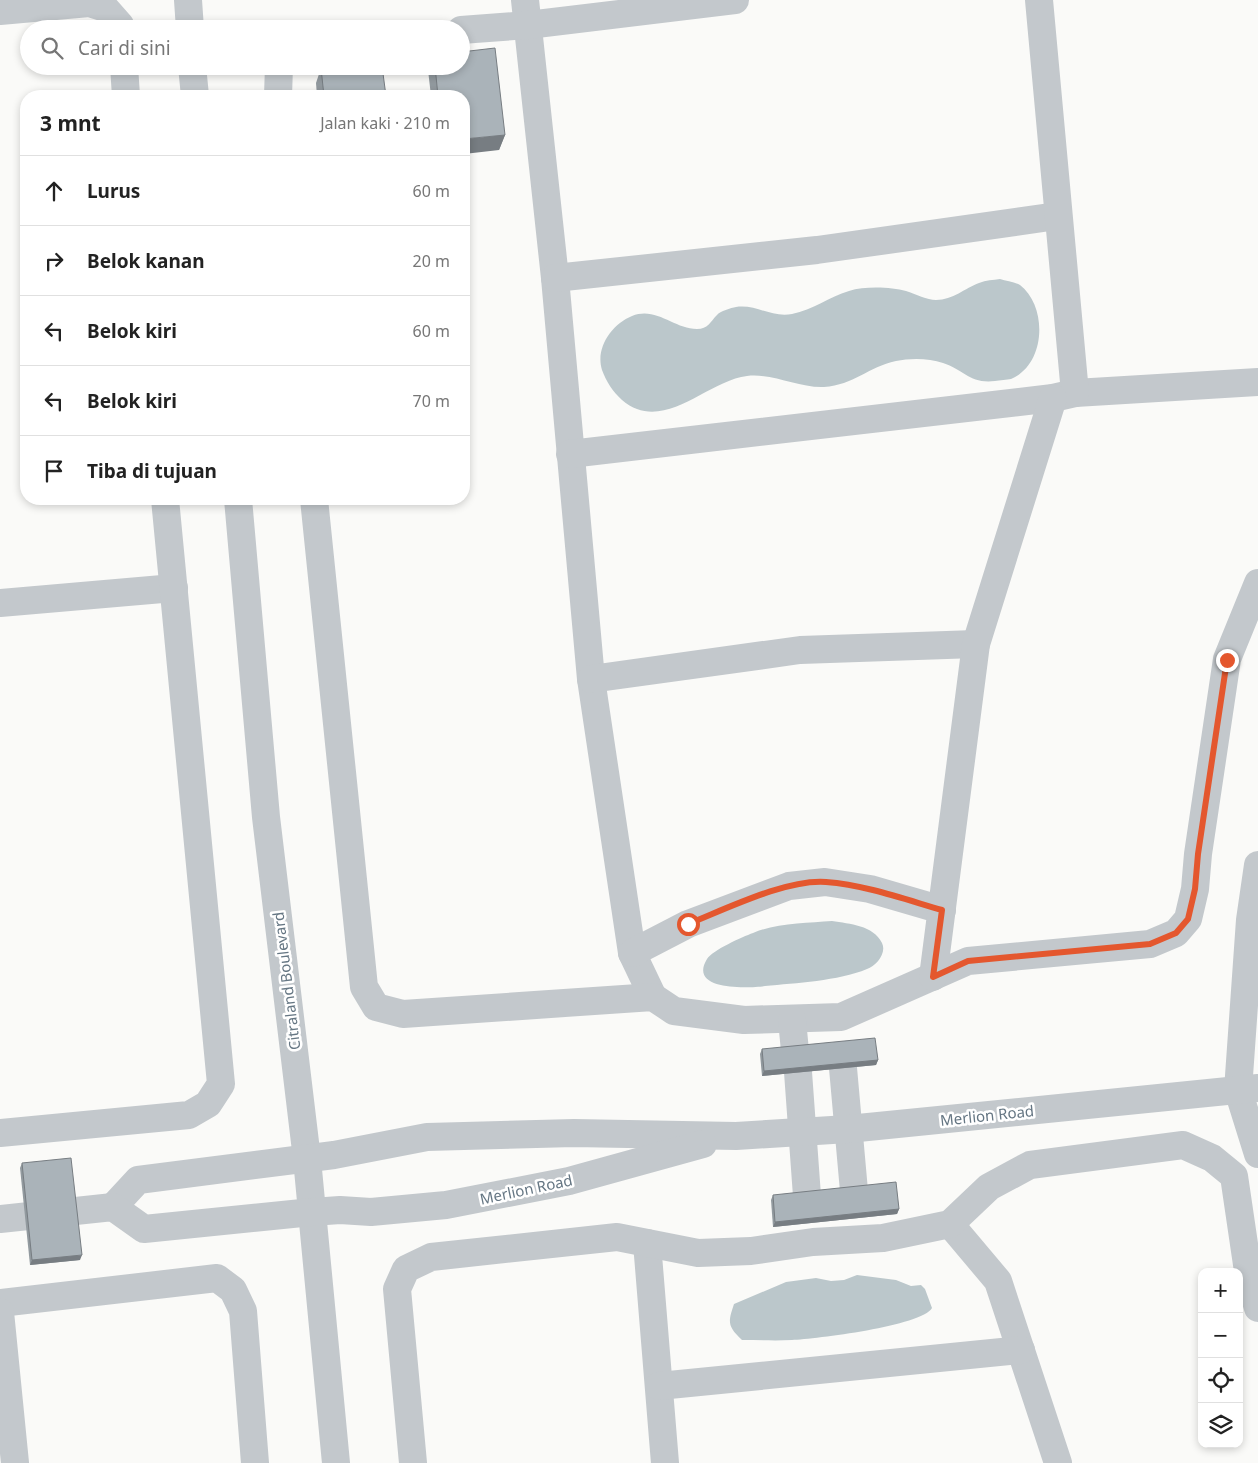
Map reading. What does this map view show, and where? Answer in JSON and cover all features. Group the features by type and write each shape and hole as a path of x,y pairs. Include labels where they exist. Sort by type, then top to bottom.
{"street":[{"path":"188,0 189,20"},
{"path":"470,28 527,12 735,0"},
{"path":"933,977 976,644 1064,395 1057,216 1039,0"},
{"path":"0,11 88,3 105,8 116,20"},
{"path":"527,12 555,278 591,679 632,953 653,997 674,1011 744,1020 792,1020 838,1028 841,1017 968,961 1150,944 1176,933 1188,919 1195,889 1199,844 1227,660 1258,583"},
{"path":"125,75 126,90"},
{"path":"193,75 194,90"},
{"path":"278,90 279,75"},
{"path":"555,278 818,250 1057,216"},
{"path":"570,454 1064,395 1258,382"},
{"path":"0,1133 188,1115 208,1104 221,1084 166,505"},
{"name":"Citraland Boulevard","path":"239,505 266,817 307,1158 336,1463"},
{"path":"315,505 364,988 376,1007 403,1014 653,997"},
{"path":"0,603 174,588"},
{"path":"591,679 800,650 976,644"},
{"path":"1258,865 1250,920 1248,1089 1258,1154"},
{"path":"632,953 688,924 789,886 825,882 870,889 942,910"},
{"path":"792,1020 807,1196"},
{"path":"843,1068 854,1191"},
{"name":"Merlion Road","path":"736,1136 569,1181 446,1205 371,1212 340,1210 312,1212 144,1229 113,1206 138,1180 307,1158 427,1138 574,1133 736,1136 848,1129 1248,1089"},
{"path":"413,1463 397,1289 406,1269 431,1257 617,1238 698,1253 751,1251 812,1232 858,1229 884,1238 950,1224 989,1188 1030,1165 1184,1145 1212,1158 1234,1176 1249,1278 1258,1308"},
{"path":"0,1218 113,1206"},
{"path":"950,1224 998,1281 1058,1463"},
{"path":"647,1243 665,1463"},
{"path":"0,1303 217,1278 233,1290 244,1311 255,1463"},
{"path":"0,1312 15,1463"},
{"path":"659,1386 1021,1350"}],"shaded area":[{"path":"1000,279 1020,285 1029,295 1039,320 1037,348 1031,361 1023,372 1011,379 979,380 938,361 907,359 877,367 835,386 814,387 766,377 747,376 732,380 669,409 653,412 637,409 622,400 610,386 600,362 603,345 612,331 625,320 641,314 657,316 689,328 701,329 721,312 736,307 750,307 785,315 807,310 855,289 870,288 906,291 936,300 953,296 982,282"},
{"path":"832,921 860,926 873,932 883,947 882,955 877,962 867,969 843,976 817,981 758,987 723,986 713,983 706,977 703,970 710,955 742,937 782,925"},
{"path":"857,1275 896,1280 911,1286 921,1285 925,1289 932,1308 924,1315 889,1326 804,1339 742,1340 731,1327 730,1320 734,1304 786,1282 816,1278 831,1281 844,1280"}],"building":[{"path":"495,48 505,135 470,138 470,90 437,90 436,75 470,75 470,51"},
{"path":"322,75 383,75 385,90 323,90"},
{"path":"875,1038 878,1060 764,1071 762,1049"},
{"path":"71,1158 82,1255 32,1260 22,1163"},
{"path":"896,1182 899,1209 775,1222 773,1195"}],"route":[{"path":"688,924 789,886 825,882 870,889 942,910 933,977 968,961 1150,944 1176,933 1188,919 1195,889 1198,854 1227,660"}]}
